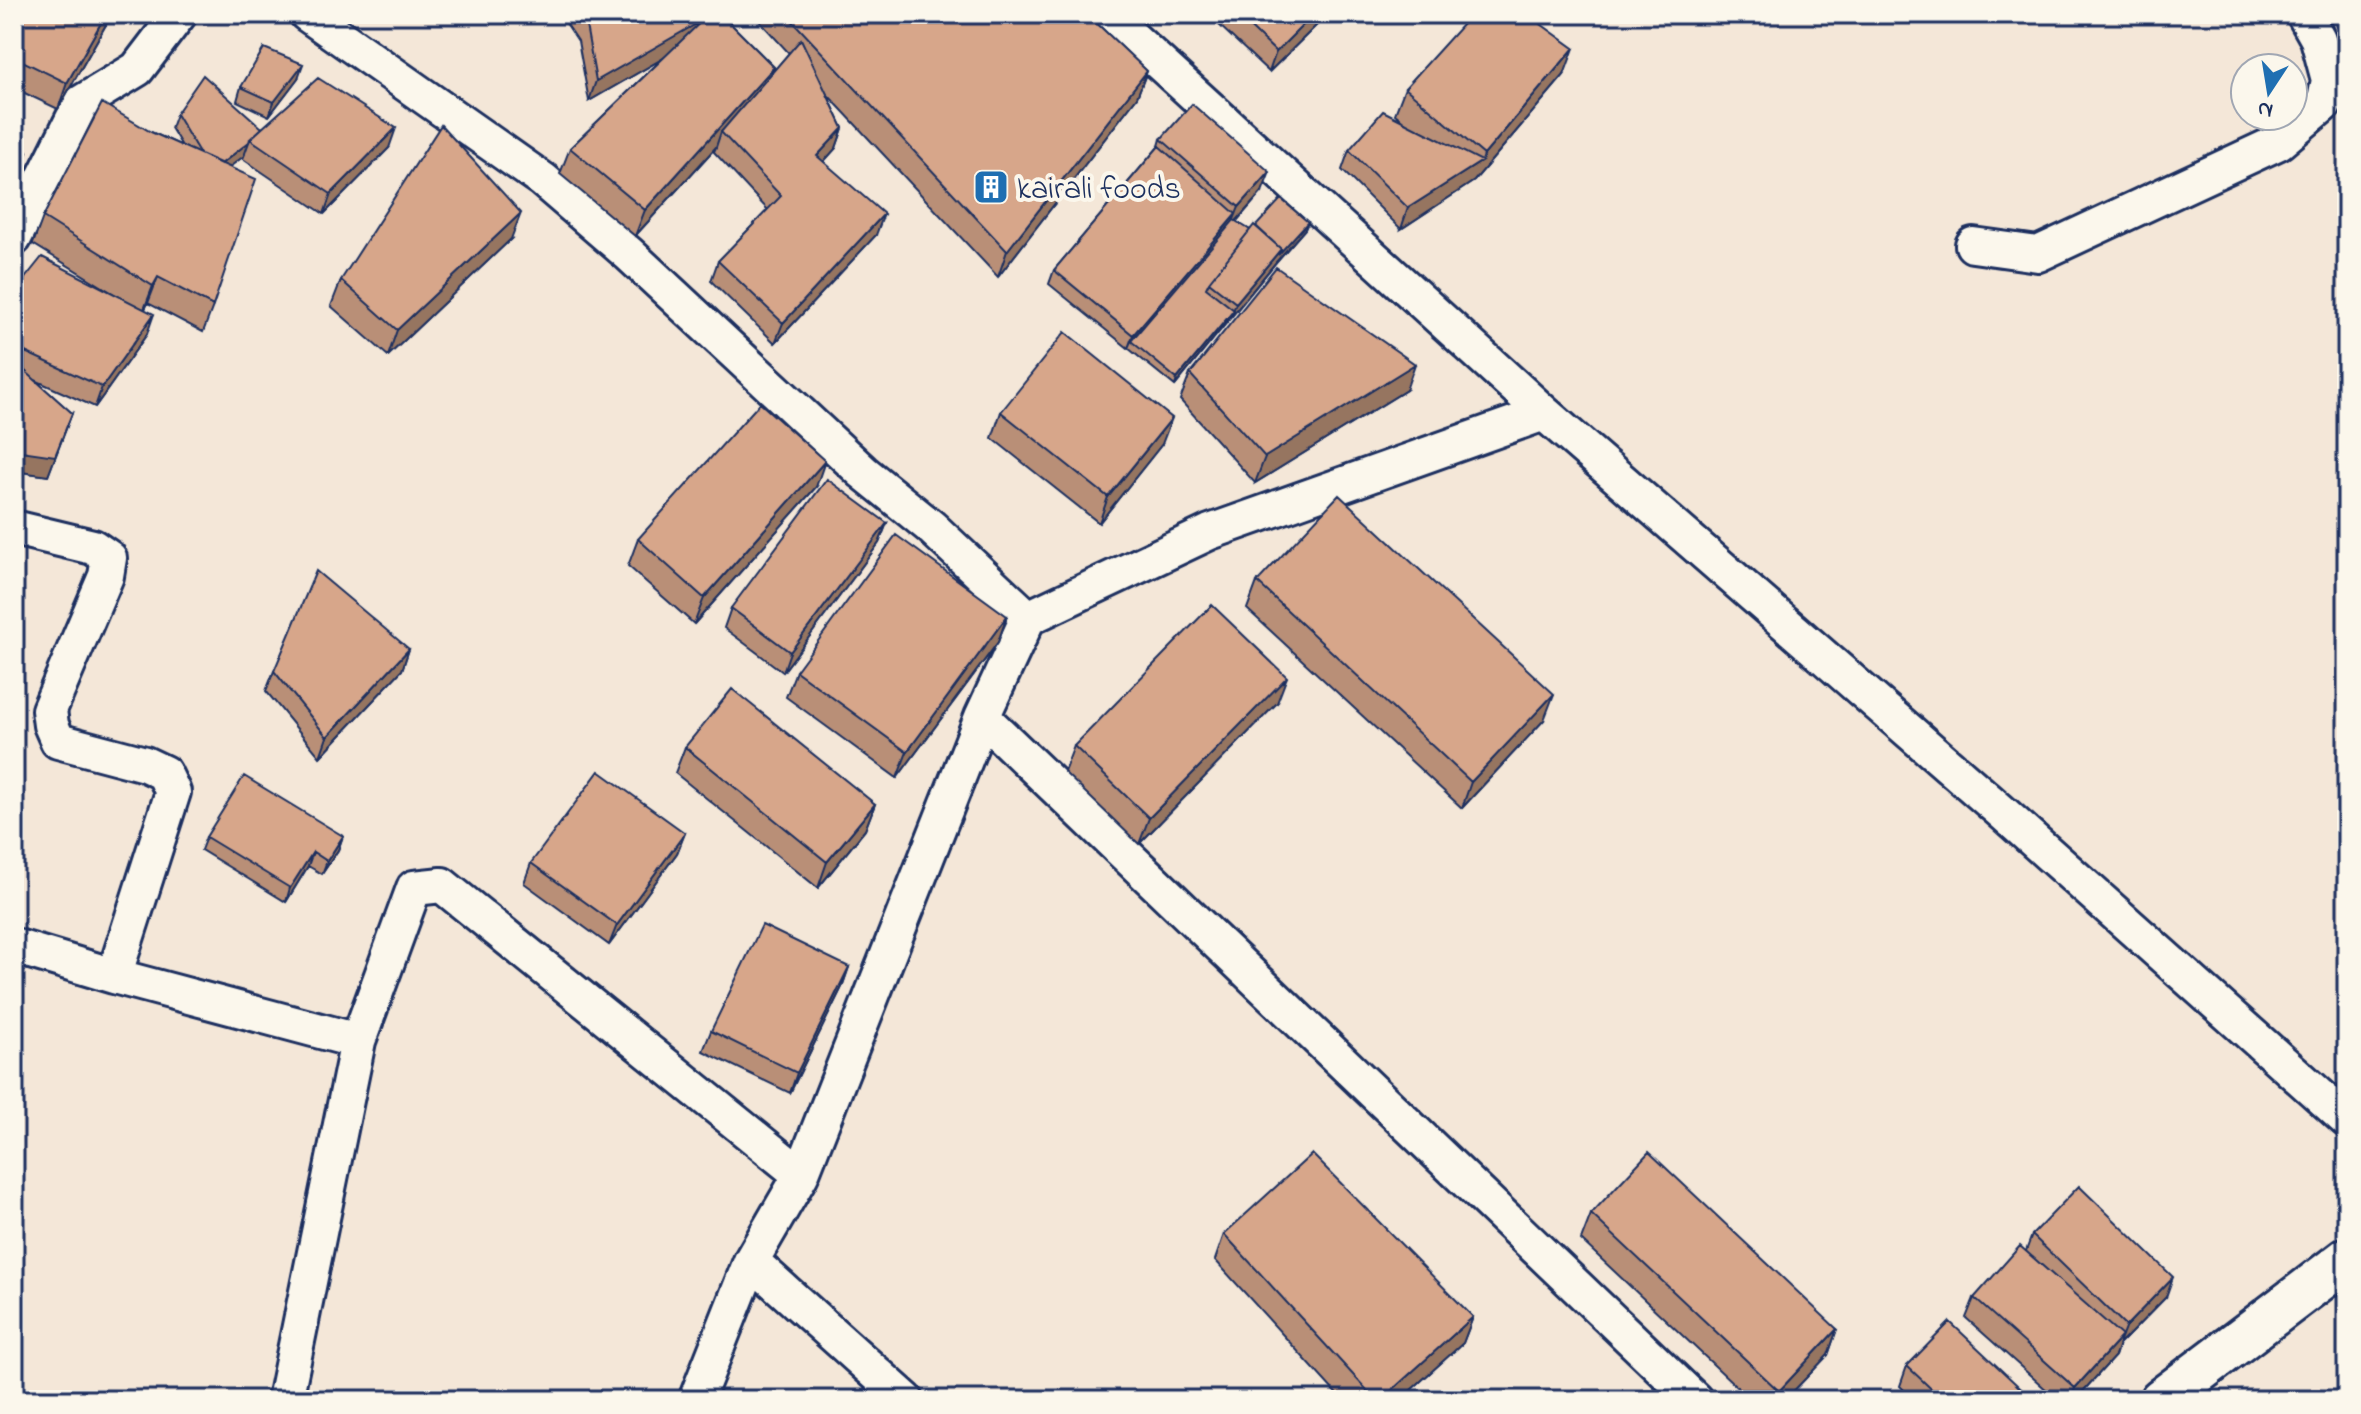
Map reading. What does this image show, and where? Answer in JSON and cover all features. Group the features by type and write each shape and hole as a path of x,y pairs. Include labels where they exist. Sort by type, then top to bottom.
{"street":[{"path":"14,238 81,103 137,69 179,14"},
{"path":"307,14 543,180 629,254 863,472 931,527 1028,618"},
{"path":"1106,14 1544,413 2003,813 2347,1120"},
{"path":"1973,245 2038,254 2279,142 2324,104 2329,80 2318,39 2304,14"},
{"path":"696,1400 751,1261 801,1175 982,717 1028,618 1210,532 1544,413"},
{"path":"14,528 93,547 109,558 106,576 49,710 58,741 145,764 164,773 173,792 114,976"},
{"path":"982,717 1695,1400"},
{"path":"285,1400 358,1041 414,888 442,885 801,1175"},
{"path":"14,946 358,1041"},
{"path":"2161,1400 2347,1259"},
{"path":"751,1261 906,1400"}],"building":[{"path":"14,14 106,14 67,83 14,57"},
{"path":"602,14 709,14 596,81 585,20"},
{"path":"709,14 721,14 774,67 645,210 570,148"},
{"name":"kairali foods","path":"786,14 1087,14 1147,71 1007,251"},
{"path":"1236,14 1314,14 1276,52"},
{"path":"1472,14 1527,14 1574,48 1484,155 1405,88"},
{"path":"801,39 843,128 817,156 884,214 783,323 718,261 781,196 721,132"},
{"path":"264,48 303,64 274,102 241,87"},
{"path":"203,75 262,128 221,164 200,154 176,114"},
{"path":"318,78 396,128 331,194 250,139"},
{"path":"102,103 151,132 256,179 213,306 158,277 153,286 43,217"},
{"path":"1192,104 1270,172 1239,207 1161,139"},
{"path":"1383,111 1482,161 1408,208 1349,150"},
{"path":"441,125 521,213 397,330 341,280"},
{"path":"14,144 27,152 14,176"},
{"path":"1159,146 1236,214 1133,335 1054,270"},
{"path":"1281,199 1308,222 1278,255 1281,249 1256,226"},
{"path":"1234,220 1250,230 1206,288 1234,310 1177,379 1131,341"},
{"path":"1254,225 1281,249 1236,303 1209,282"},
{"path":"42,257 154,314 102,387 14,347 14,292"},
{"path":"1276,267 1415,364 1265,457 1190,374"},
{"path":"1065,332 1172,418 1108,497 1001,412"},
{"path":"14,361 72,413 55,456 14,450"},
{"path":"760,403 825,461 704,598 638,539"},
{"path":"827,479 887,523 790,652 731,608"},
{"path":"1339,495 1554,694 1471,782 1257,582"},
{"path":"896,535 1007,616 907,752 796,671"},
{"path":"316,571 409,649 327,737 274,671"},
{"path":"1212,605 1287,677 1149,818 1074,746"},
{"path":"732,689 875,804 827,862 685,747"},
{"path":"599,771 685,833 617,925 531,863"},
{"path":"244,776 343,836 327,861 313,852 290,888 206,837"},
{"path":"762,925 849,967 797,1073 711,1031"},
{"path":"1649,1152 1837,1329 1779,1391 1591,1214"},
{"path":"1312,1154 1473,1317 1381,1400 1376,1400 1224,1234"},
{"path":"2079,1186 2173,1277 2126,1326 2032,1235"},
{"path":"2020,1246 2122,1336 2075,1388 1974,1298"},
{"path":"1950,1322 2033,1400 1943,1400 1907,1366"}],"place":[{"name":"kairali foods","path":"991,187"}]}
